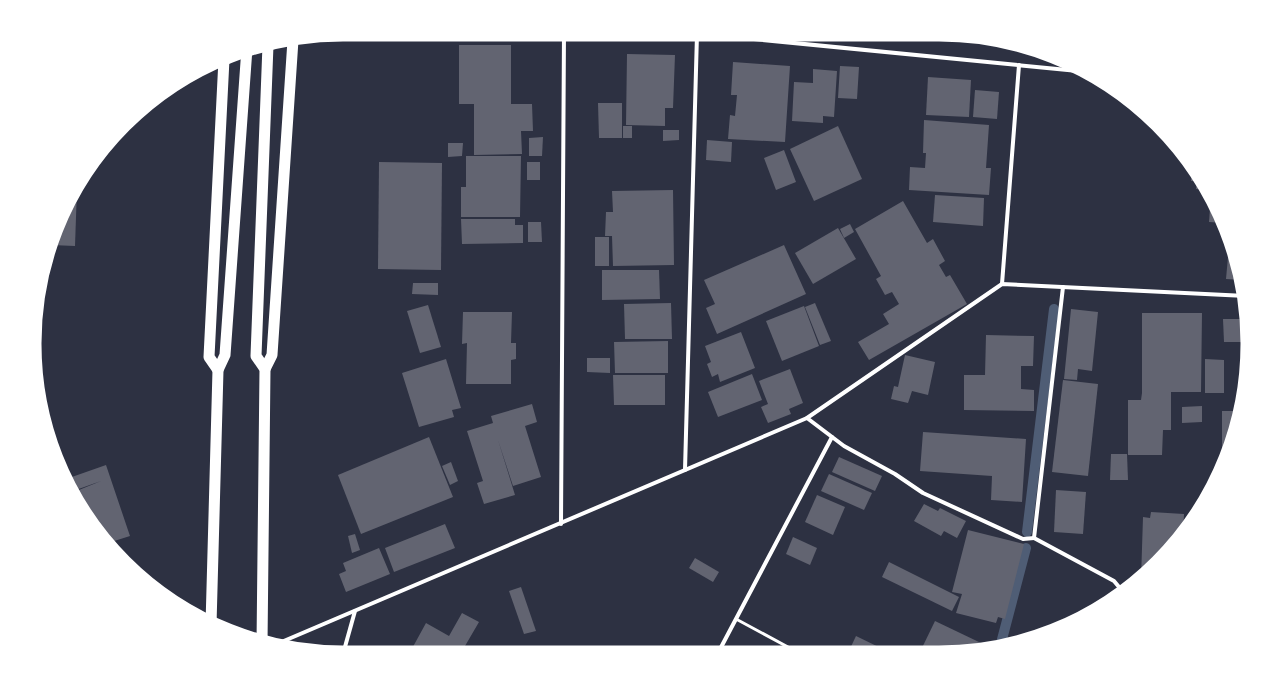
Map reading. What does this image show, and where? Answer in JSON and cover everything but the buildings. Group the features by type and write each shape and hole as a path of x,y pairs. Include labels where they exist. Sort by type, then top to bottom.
{"highway":[{"path":"262,637 265,369 272,355 293,44"},
{"path":"265,369 256,356 268,48"},
{"path":"211,618 218,370 225,355 247,55"},
{"path":"218,370 209,357 224,63"}],"street":[{"path":"561,524 564,39"},
{"path":"685,470 696,39"},
{"path":"748,39 1074,71"},
{"path":"1002,284 1019,65"},
{"path":"282,642 561,524 806,418 1002,284 1239,296"},
{"path":"1034,538 1063,287"},
{"path":"806,418 844,446 895,474 923,493 1023,540 1034,538 1114,581 1120,588"},
{"path":"721,648 832,437"},
{"path":"345,648 355,611"}],"lane":[{"path":"736,619 790,648"}],"waterway":[{"path":"1027,532 1054,309"},
{"path":"1002,641 1026,548"}]}
